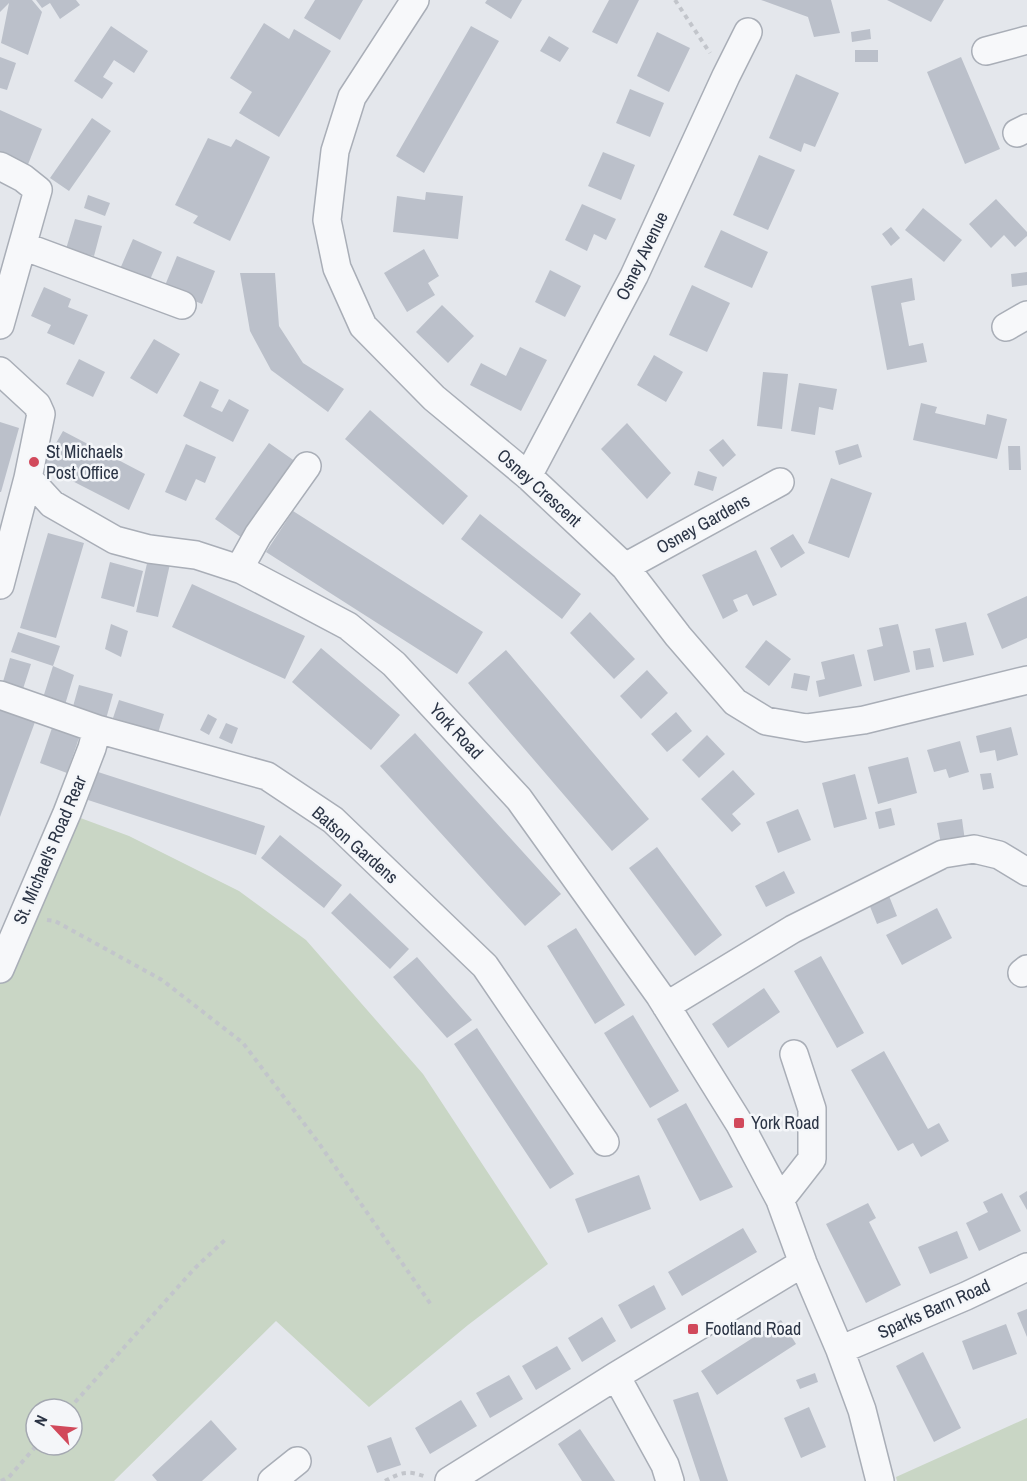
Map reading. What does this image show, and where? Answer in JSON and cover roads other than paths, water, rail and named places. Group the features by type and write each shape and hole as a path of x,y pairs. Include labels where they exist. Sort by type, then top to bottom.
{"street":[{"name":"Osney Crescent","path":"415,0 352,97 335,151 327,220 337,268 363,326 434,398 528,476 625,567 678,636 735,702 766,721 806,728 864,720 1027,680"},
{"name":"Osney Avenue","path":"528,476 634,276 748,32"},
{"path":"987,51 1027,40"},
{"path":"0,166 23,178 38,190 0,325"},
{"path":"23,246 182,306"},
{"path":"0,371 37,405 41,414 28,478 0,585"},
{"path":"239,569 258,535 307,466"},
{"name":"York Road","path":"28,478 52,504 115,540 149,549 196,555 239,569 348,626 394,664 519,799 666,1006 739,1123 780,1200 862,1410 880,1481"},
{"name":"Osney Gardens","path":"625,567 780,482"},
{"name":"Batson Gardens","path":"0,695 97,729 267,776 333,820 485,966 605,1142"},
{"name":"St. Michael's Road Rear","path":"0,969 67,813 97,729"},
{"path":"666,1006 793,929 943,854 974,849 999,855 1027,872"},
{"path":"780,1200 812,1159 812,1109 794,1054"},
{"path":"442,1479 654,1355 803,1263"},
{"name":"Sparks Barn Road","path":"840,1350 1027,1267"},
{"path":"616,1376 665,1465 670,1481"},
{"path":"272,1481 297,1461"}],"place":[{"name":"St Michaels Post Office","path":"34,462"},
{"name":"York Road","path":"739,1123"},
{"name":"Footland Road","path":"693,1329"}]}
